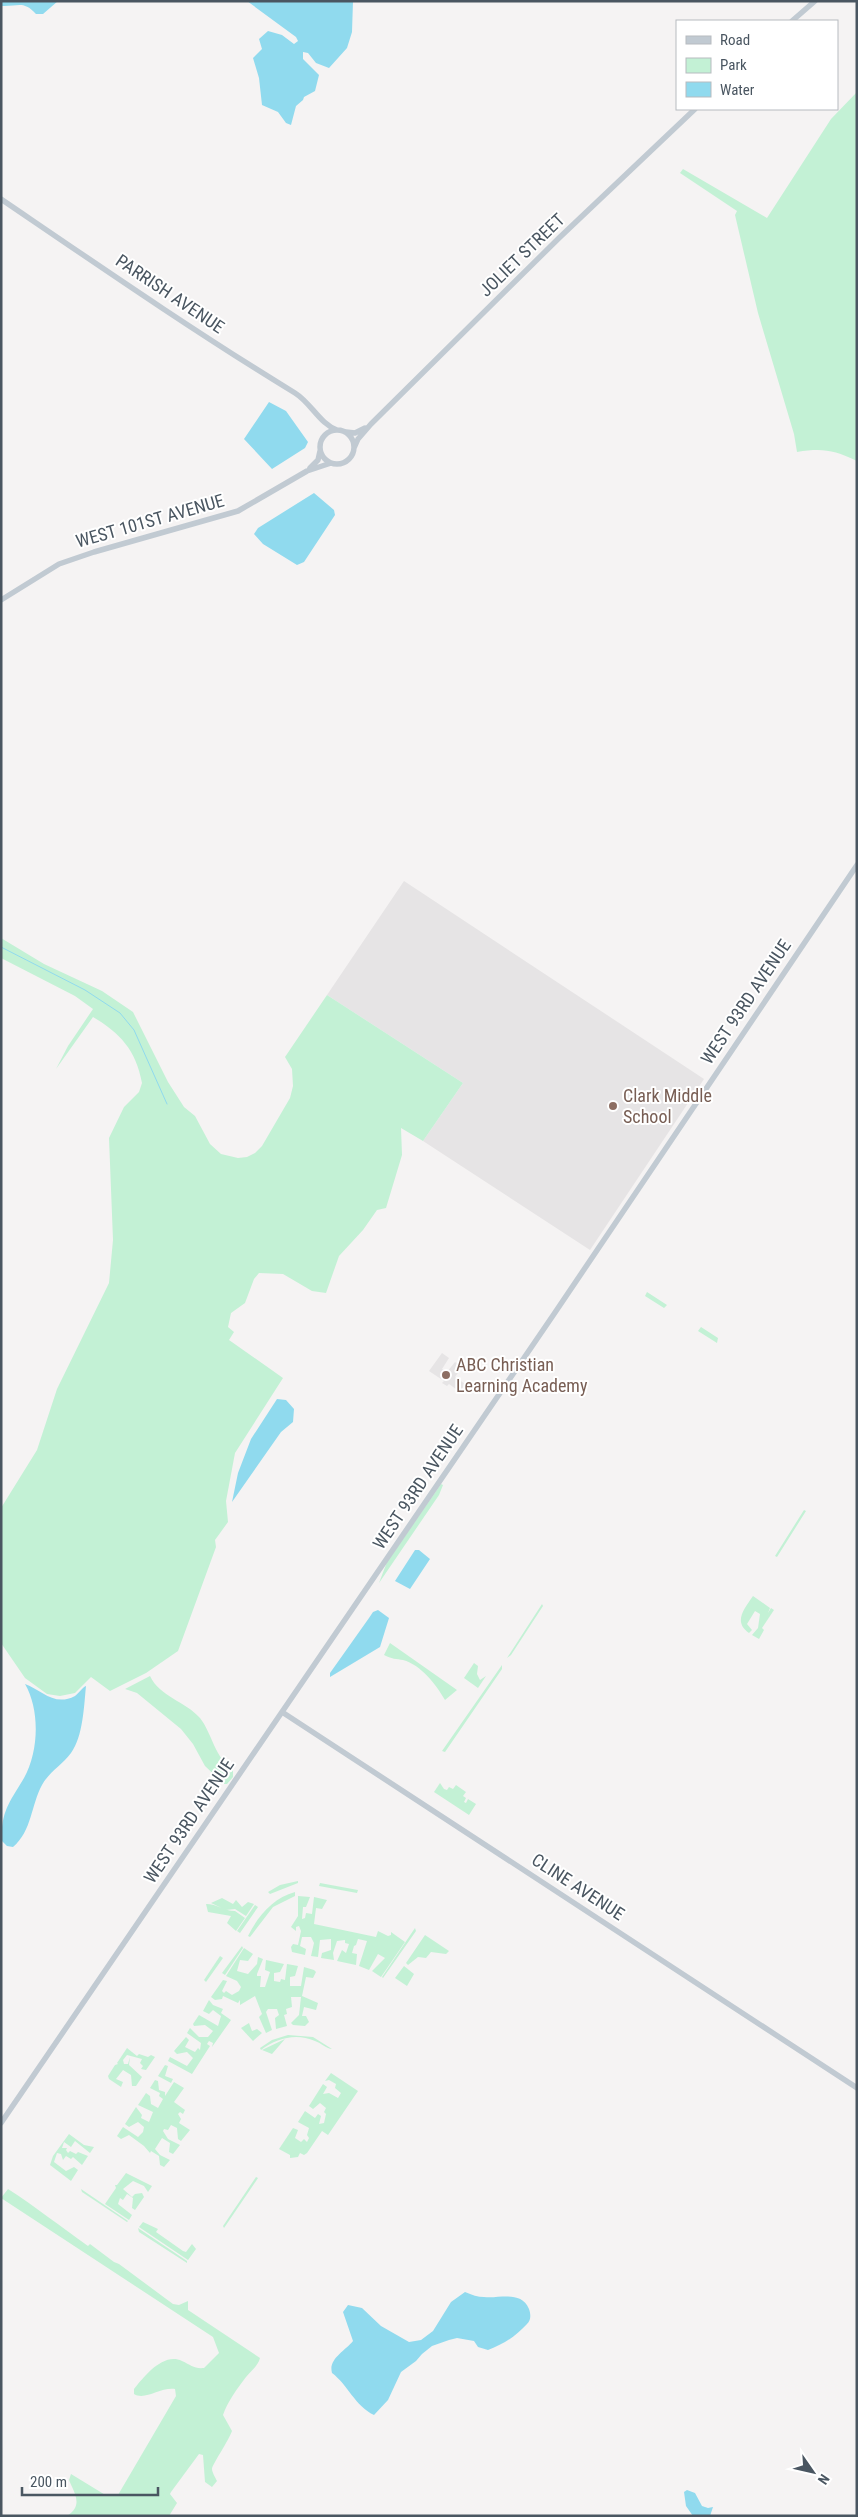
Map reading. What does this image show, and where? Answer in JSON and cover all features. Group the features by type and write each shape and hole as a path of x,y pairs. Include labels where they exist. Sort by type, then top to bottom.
{"street":[{"path":"793,20 815,1"},
{"name":"JOLIET STREET","path":"354,448 371,424 559,238 695,110"},
{"name":"PARRISH AVENUE","path":"1,199 215,343 303,398 329,427 345,432"},
{"path":"319,416 324,432 320,448 323,457 331,463 346,462 352,456 353,440 345,432"},
{"name":"JOLIET STREET","path":"345,432 357,433 371,424"},
{"path":"322,440 327,434 337,430"},
{"name":"WEST 101ST AVENUE","path":"307,471 318,460 320,448"},
{"name":"WEST 101ST AVENUE","path":"1,600 59,564 94,552 238,511 307,471 331,463"},
{"name":"WEST 93RD AVENUE","path":"1,2123 857,865"},
{"name":"CLINE AVENUE","path":"282,1712 857,2088"}],"shaded area":[{"path":"404,881 704,1079 590,1250 423,1141 463,1083 327,995"},
{"name":"ABC Christian Learning Academy","path":"442,1353 449,1358 442,1369 447,1372 455,1362 462,1367 455,1377 465,1384 460,1392 449,1384 447,1386 442,1383 444,1381 429,1371"}],"green space":[{"path":"857,92 857,461 828,451 797,452 794,434 758,313 735,215 737,211 680,173 683,169 767,218 831,119"},
{"path":"1,938 44,964 102,991 133,1012 168,1082 184,1107 195,1116 210,1144 221,1154 238,1158 247,1157 255,1153 262,1146 290,1098 293,1086 292,1069 285,1057 327,995 463,1083 423,1141 401,1128 402,1155 386,1208 377,1210 363,1230 339,1256 326,1293 312,1291 283,1274 259,1273 254,1279 245,1303 231,1313 228,1327 234,1332 229,1340 283,1378 235,1453 226,1501 228,1522 215,1540 216,1547 178,1651 146,1673 110,1691 91,1677 75,1693 60,1696 47,1694 25,1678 1,1643 1,1508 37,1450 57,1389 109,1283 113,1240 109,1138 124,1107 139,1092 142,1083 136,1061 131,1052 119,1036 93,1017 56,1069 68,1046 93,1009 75,996 1,958"},
{"path":"647,1292 667,1305 664,1308 645,1296"},
{"path":"701,1327 718,1338 717,1343 698,1331"},
{"path":"441,1484 443,1485 439,1495 379,1583 387,1562"},
{"path":"804,1510 806,1511 777,1557 775,1556"},
{"path":"753,1596 770,1608 768,1613 771,1608 774,1610 762,1628 764,1630 759,1639 752,1635 758,1628 760,1614 755,1611 747,1624 752,1630 749,1633 744,1629 741,1620"},
{"path":"542,1604 543,1606 511,1655 507,1658"},
{"path":"390,1643 457,1690 445,1700 433,1682 416,1666 410,1662 384,1655"},
{"path":"474,1663 478,1666 477,1674 480,1680 486,1676 478,1688 464,1678"},
{"path":"502,1665 502,1669 445,1752 442,1751"},
{"path":"150,1676 160,1689 200,1718 222,1759 233,1769 233,1777 227,1784 224,1784 205,1766 193,1744 181,1729 137,1693 125,1689"},
{"path":"440,1783 444,1789 447,1790 449,1787 453,1789 456,1785 466,1792 463,1796 466,1798 464,1802 466,1803 468,1799 476,1804 469,1815 434,1792"},
{"path":"298,1881 298,1883 270,1894 268,1892 280,1885"},
{"path":"320,1883 358,1890 357,1893 319,1886"},
{"path":"295,1892 295,1896 273,1907 250,1937 248,1936 261,1915 273,1903"},
{"path":"298,1896 310,1897 306,1907 303,1907 302,1919 305,1918 306,1913 312,1914 314,1897 327,1900 322,1909 316,1908 314,1924 376,1937 378,1931 388,1936 391,1935 391,1932 405,1942 381,1977 372,1971 385,1958 378,1954 369,1970 359,1966 367,1941 358,1939 354,1946 352,1953 357,1954 356,1965 337,1961 342,1950 346,1953 349,1944 345,1943 345,1940 337,1941 333,1953 334,1960 321,1958 322,1953 331,1950 331,1939 320,1940 318,1957 311,1956 314,1943 311,1937 302,1937 300,1946 306,1949 305,1955 292,1952 291,1947 293,1944 298,1945 301,1931 299,1926 296,1927 296,1931 291,1927 298,1916"},
{"path":"222,1898 233,1904 236,1900 242,1907 248,1902 254,1904 246,1916 235,1909 226,1910 211,1903"},
{"path":"206,1904 235,1911 245,1918 236,1931 227,1923 231,1916 208,1912"},
{"path":"255,1905 258,1907 240,1933 237,1931"},
{"path":"415,1928 416,1931 383,1978 382,1977"},
{"path":"425,1935 449,1951 446,1954 431,1952 426,1958 418,1957 408,1965 406,1963"},
{"path":"242,1946 243,1948 225,1975 222,1973"},
{"path":"244,1948 253,1954 248,1961 240,1960 237,1971 248,1974 257,1964 258,1957 263,1959 257,1974 257,1976 261,1976 260,1987 265,1987 270,1972 265,1970 266,1960 284,1964 280,1972 274,1973 274,1981 280,1982 281,1979 285,1980 287,1964 298,1966 295,1976 290,1977 290,1986 301,1986 304,1967 316,1972 313,1978 306,1977 302,1996 318,2003 316,2010 304,2007 302,2016 306,2016 309,2022 305,2026 293,2025 291,2023 299,2015 301,1997 291,1997 292,2007 286,2009 287,2014 284,2015 287,2026 276,2029 275,2018 279,2015 277,2009 268,2009 266,2012 272,2030 266,2033 259,2017 262,2014 255,1996 240,2005 240,2000 238,2003 223,1996 222,1999 215,2000 211,1997 223,1980 227,1981 222,1991 224,1993 226,1991 232,1995 239,1991 241,1987 237,1981 226,1976"},
{"path":"220,1956 223,1958 206,1982 204,1980"},
{"path":"404,1966 414,1974 407,1986 395,1978"},
{"path":"209,2000 213,2005 223,2009 221,2013 231,2020 212,2047 213,2043 209,2041 207,2044 210,2046 192,2074 168,2061 170,2057 187,2066 193,2058 187,2052 177,2054 174,2051 186,2037 189,2040 185,2047 195,2052 198,2048 200,2050 201,2043 187,2033 190,2028 199,2037 208,2037 213,2031 205,2025 194,2026 193,2024 199,2015 218,2026 221,2016 213,2010 209,2014 203,2011"},
{"path":"249,2023 252,2031 257,2029 262,2033 253,2041 241,2028"},
{"path":"288,2035 313,2037 332,2049 308,2039 294,2037 274,2042 261,2050 260,2048 272,2040"},
{"path":"285,2039 272,2054 262,2050"},
{"path":"127,2048 137,2056 139,2054 155,2057 146,2070 141,2069 143,2066 140,2063 142,2059 127,2055 123,2060 124,2064 128,2064 130,2057 129,2065 142,2077 136,2086 132,2086 131,2075 123,2070 116,2079 123,2082 121,2087 109,2079 108,2076 115,2065 118,2064"},
{"path":"165,2065 168,2066 165,2076 173,2079 171,2083 158,2076"},
{"path":"331,2073 358,2091 328,2135 322,2131 307,2153 304,2155 300,2153 298,2157 290,2158 290,2155 279,2149 293,2128 298,2130 295,2138 301,2142 304,2139 307,2142 309,2128 298,2122 305,2111 315,2118 318,2114 321,2116 319,2124 324,2123 326,2108 320,2103 313,2109 309,2106 323,2084 327,2087 323,2094 329,2093 338,2098 341,2093 335,2088 336,2084 329,2080 325,2081"},
{"path":"155,2080 158,2081 159,2090 165,2092 165,2096 174,2082 184,2088 174,2102 185,2110 183,2114 180,2112 178,2114 181,2119 179,2123 190,2130 181,2141 178,2139 177,2128 171,2125 168,2130 164,2129 163,2131 168,2139 180,2145 173,2154 169,2152 170,2143 162,2138 155,2149 160,2155 170,2160 164,2167 160,2165 159,2156 151,2151 150,2153 129,2135 121,2139 117,2136 123,2127 138,2137 143,2132 144,2127 138,2122 129,2127 125,2124 136,2107 142,2115 141,2118 149,2122 153,2112 138,2105 146,2093 150,2096 151,2104 158,2108 163,2099 159,2096 160,2093 150,2088"},
{"path":"69,2134 84,2145 94,2147 90,2153 75,2141 71,2147 64,2142 62,2148 67,2148 68,2153 70,2151 76,2154 78,2152 88,2156 82,2165 73,2157 71,2159 66,2156 63,2160 61,2154 57,2153 54,2162 66,2171 74,2167 78,2170 71,2181 50,2165 53,2156"},
{"path":"126,2173 152,2186 148,2192 144,2186 133,2181 123,2189 132,2197 135,2194 142,2193 144,2197 135,2210 132,2208 133,2198 127,2194 123,2200 120,2198 118,2204 132,2215 129,2220 105,2204 116,2188 115,2185"},
{"path":"256,2177 258,2178 224,2228 223,2226"},
{"path":"8,2189 88,2246 90,2244 119,2264 173,2304 179,2305 188,2301 188,2310 260,2358 233,2395 223,2415 232,2431 212,2469 217,2481 212,2487 205,2482 203,2455 199,2454 170,2494 177,2503 169,2516 67,2516 75,2508 76,2503 75,2494 69,2480 71,2474 107,2496 118,2495 176,2396 175,2389 138,2396 134,2394 134,2389 155,2367 168,2360 175,2359 195,2367 204,2368 219,2353 213,2337 1,2198"},
{"path":"81,2189 128,2221 82,2192"},
{"path":"143,2222 158,2229 156,2232 183,2251 186,2252 192,2244 196,2249 188,2260 139,2227"},
{"path":"138,2228 187,2261 187,2263 139,2232"}],"water":[{"path":"1,1 58,1 43,14 36,14 27,7 20,5 1,6"},
{"path":"247,1 353,1 352,32 347,48 329,68 316,63 308,53 303,52 303,59 319,75 315,91 304,97 296,106 291,125 286,123 278,112 262,105 259,78 253,58 262,49 259,39 268,31 282,35 294,44 298,41 296,37"},
{"path":"269,402 286,411 308,442 305,448 272,469 244,439"},
{"path":"314,493 334,510 335,515 304,562 297,565 263,544 254,534 258,528"},
{"path":"277,1399 286,1400 294,1409 293,1422 281,1432 232,1502 238,1473 251,1439"},
{"path":"415,1550 419,1550 430,1559 410,1589 395,1581"},
{"path":"378,1610 389,1618 380,1647 330,1677 330,1673 373,1612"},
{"path":"25,1684 54,1699 61,1700 75,1696 86,1686 82,1721 75,1746 42,1785 28,1826 13,1847 7,1846 2,1841 3,1822 7,1807 24,1778 33,1756 36,1731 33,1706"},
{"path":"465,2292 479,2297 515,2297 521,2299 529,2309 529,2321 509,2339 488,2350 478,2347 474,2341 457,2338 432,2346 401,2372 388,2400 374,2415 357,2401 343,2383 332,2373 331,2368 335,2359 353,2341 343,2312 348,2305 362,2308 381,2326 409,2342 421,2340 433,2331 451,2302"},
{"path":"687,2490 695,2493 702,2506 713,2507 710,2516 693,2516 686,2506 684,2492"}],"waterway":[{"path":"1,947 85,990 120,1013 134,1030 167,1104"}],"place":[{"name":"Clark Middle School","path":"613,1106"},
{"name":"ABC Christian Learning Academy","path":"446,1375"}]}
